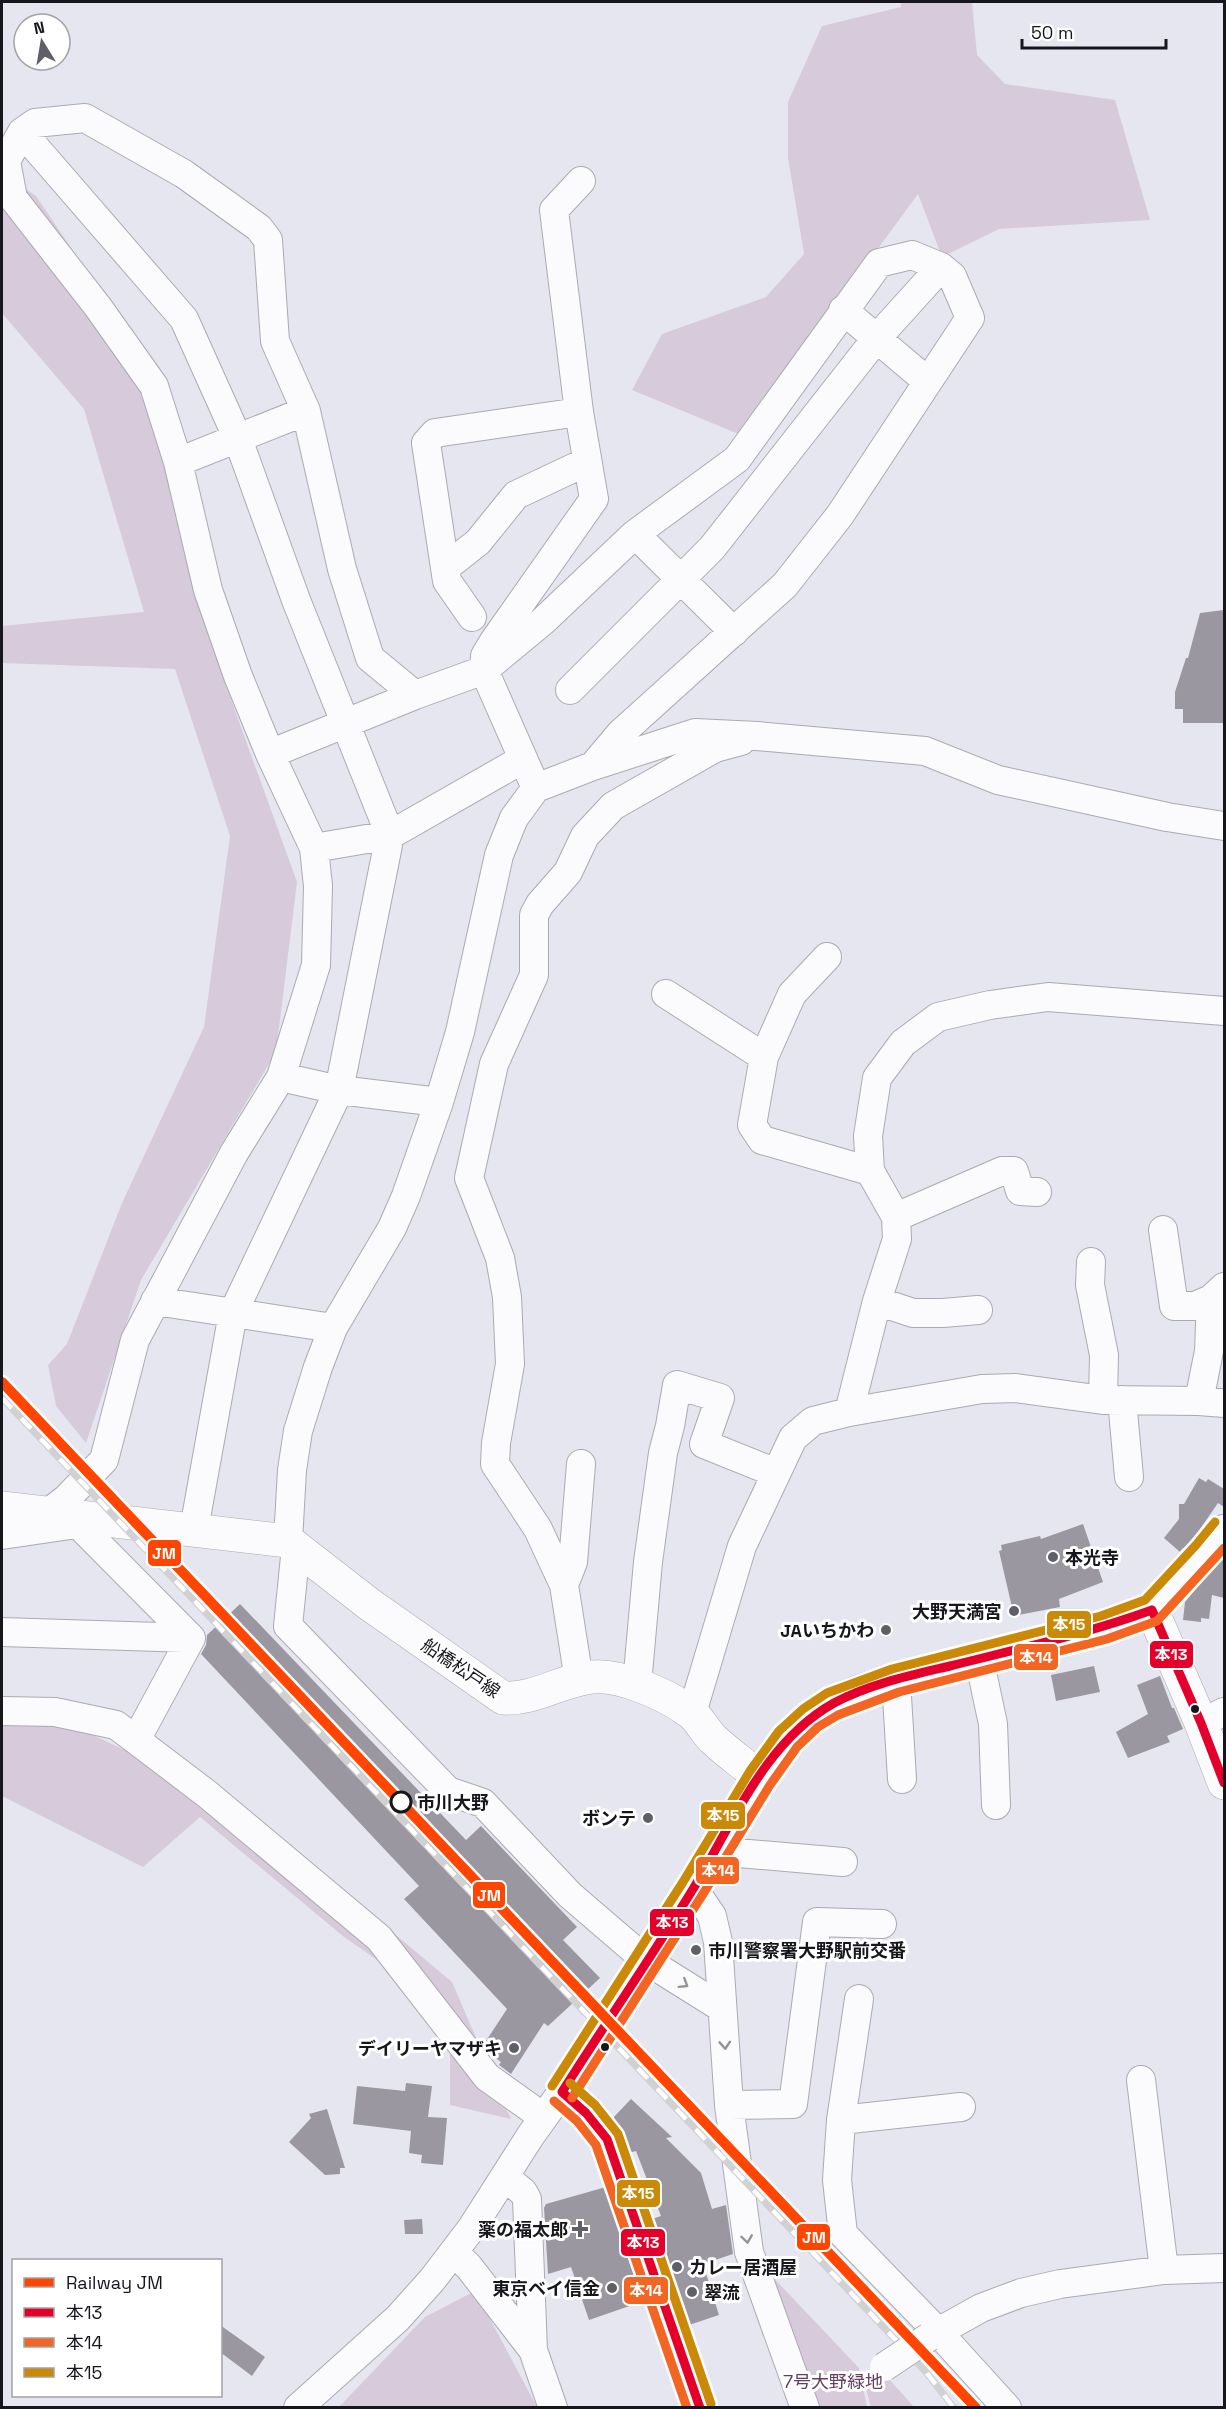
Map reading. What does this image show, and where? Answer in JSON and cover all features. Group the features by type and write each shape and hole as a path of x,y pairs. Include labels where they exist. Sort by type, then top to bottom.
{"main road":[{"path":"2,1508 66,1517 194,1529 292,1544"},
{"name":"船橋松戸線","path":"292,1544 369,1604 503,1698 516,1698 544,1692 591,1677 607,1677 637,1684 692,1713 712,1739 760,1778"},
{"path":"760,1778 788,1739 811,1718 832,1704 853,1695 896,1680 1104,1627 1152,1610 1213,1718 1224,1783"}],"street":[{"path":"191,1638 66,1517 66,1499 104,1460 135,1340 234,1153 281,1077 316,965 318,886 314,848 270,754 238,676 208,590 178,462 154,386 98,307 13,198 6,160 22,132 35,123 85,118 184,174 259,228 268,240 275,341 306,411 342,569 370,658 415,695"},
{"path":"22,132 184,319 238,439 296,600 390,835 339,1090 233,1313 194,1529"},
{"path":"536,788 484,670 486,656 494,641 594,499 579,412 554,210 581,181"},
{"path":"270,754 415,695 484,670 542,621 636,534 737,459 879,263 912,255 942,267 952,276 969,318 840,515 785,585 620,734 593,766"},
{"path":"570,690 712,548 876,339 942,267"},
{"path":"843,310 927,381"},
{"path":"178,462 306,411"},
{"path":"472,617 447,581 426,443 435,433 579,412"},
{"path":"445,568 478,542 516,495 586,462"},
{"path":"636,534 734,632"},
{"path":"722,2008 646,1961 570,1895 483,1803 448,1791 288,1626 292,1544 292,1470 298,1431 333,1328 392,1228 406,1196 439,1102 460,1032 499,855 514,818 536,788 593,766 695,733 757,736 925,751 998,780 1167,818 1224,826"},
{"path":"579,1680 564,1585 538,1529 495,1464 496,1443 510,1364 507,1298 500,1258 469,1178 494,1064 534,975 534,915 540,904 568,872 585,836 613,806 715,748 757,736"},
{"path":"314,848 390,835 523,759"},
{"path":"827,957 792,994 764,1057 752,1125 762,1140 870,1172"},
{"path":"666,994 764,1057"},
{"path":"849,1412 877,1301 897,1239 896,1217 870,1172 868,1136 877,1078 903,1043 938,1017 990,1005 1048,997 1224,1011"},
{"path":"281,1077 339,1090 439,1102"},
{"path":"896,1217 1002,1171 1014,1171 1020,1191 1037,1192"},
{"path":"1163,1230 1174,1306 1195,1306 1218,1293"},
{"path":"1091,1262 1090,1285 1129,1477"},
{"path":"692,1713 742,1546 793,1438 813,1421 849,1412 982,1389 1016,1388 1112,1400 1212,1402 1209,1351 1218,1293"},
{"path":"155,1301 333,1328"},
{"path":"877,1301 913,1313 978,1310"},
{"path":"637,1684 648,1562 658,1485 677,1385 720,1398 704,1444 776,1473"},
{"path":"564,1585 573,1562 582,1464"},
{"path":"2,1535 66,1517"},
{"path":"1152,1610 1205,1553 1224,1528"},
{"path":"2,1632 191,1638"},
{"path":"136,1740 191,1638"},
{"path":"979,1658 993,1724 996,1804"},
{"path":"896,1680 902,1779"},
{"path":"2,1711 55,1712 116,1725 136,1740 207,1794 379,1938 487,2077 543,2117"},
{"path":"298,2408 398,2318 454,2252 562,2092 693,1888 760,1778"},
{"path":"716,1851 843,1862"},
{"path":"693,1888 712,1916 718,1942 729,2105 748,2252 805,2408"},
{"path":"729,2105 793,2104 817,1922 882,1924"},
{"path":"859,1999 841,2120 837,2180 843,2234 934,2334 1007,2408"},
{"path":"1141,2080 1164,2270"},
{"path":"562,2092 586,2113 607,2139 700,2408"},
{"path":"841,2120 961,2107"},
{"path":"505,2177 523,2192 527,2199 533,2350 553,2408"},
{"path":"454,2252 469,2267 533,2350"},
{"path":"884,2367 934,2334 981,2308 1021,2293 1060,2284 1164,2270 1224,2268"}],"green space":[{"path":"901,2 972,2 977,55 1005,84 1115,100 1150,220 999,229 942,257 918,194 741,435 632,390 662,334 766,297 804,254 788,158 788,102 822,26 901,7"},
{"path":"2,173 36,196 169,393 163,463 220,669 297,882 276,1052 141,1280 86,1443 56,1406 48,1365 67,1344 122,1203 204,1027 230,836 175,669 2,663 2,626 144,612 84,409 2,313"},
{"path":"2,1718 61,1720 241,1805 452,1982 511,2119 450,2105 450,2010 344,1937 200,1817 143,1867 2,1796"},
{"name":"7号大野緑地","path":"767,2271 859,2368 867,2407 814,2407"},
{"path":"475,2291 537,2407 338,2408 425,2317"},
{"path":"888,2378 914,2407 871,2407 866,2389"}],"building":[{"path":"1224,610 1224,723 1183,723 1183,709 1175,709 1175,692 1186,658 1188,658 1200,613"},
{"path":"1199,1478 1206,1482 1208,1479 1224,1489 1224,1507 1218,1503 1187,1548 1183,1548 1180,1552 1164,1538 1179,1519 1179,1504 1184,1504"},
{"path":"1083,1524 1103,1582 1059,1599 1060,1607 1014,1616 999,1551 1002,1550 1001,1545 1040,1536 1041,1539"},
{"path":"1224,1555 1224,1598 1212,1595 1209,1619 1201,1618 1201,1622 1183,1620 1185,1602"},
{"name":"市川大野","path":"240,1604 466,1840 481,1826 577,1927 563,1940 600,1978 548,2026 544,2023 511,2074 499,2065 501,2062 490,2054 493,2050 484,2044 507,2009 404,1899 419,1886 201,1654 206,1645 207,1635"},
{"path":"1094,1666 1100,1692 1056,1701 1051,1675"},
{"path":"1160,1676 1183,1729 1167,1736 1170,1742 1128,1758 1116,1732 1148,1714 1137,1685"},
{"path":"406,2083 432,2086 428,2117 447,2118 443,2165 421,2163 422,2155 409,2153 411,2131 353,2124 357,2086 405,2091"},
{"path":"631,2099 672,2137 666,2138 701,2173 712,2209 726,2205 733,2254 703,2264 719,2315 689,2325 652,2219 661,2216 636,2151 629,2153 622,2133 613,2118"},
{"path":"327,2109 345,2168 340,2168 340,2174 325,2175 289,2142 311,2118 309,2114"},
{"path":"606,2187 644,2301 589,2320 571,2267 548,2274 544,2208 546,2204"},
{"path":"422,2219 423,2234 405,2234 404,2220"},
{"path":"222,2326 265,2357 252,2376 222,2354"}],"railway":[{"path":"2,1398 926,2372 954,2408"}],"rail line":[{"name":"JM","path":"2,1382 976,2408"}],"transit line":[{"name":"本15","path":"552,2086 683,1882 750,1771 779,1731 803,1709 827,1693 892,1669 1101,1616 1145,1600 1215,1522"},
{"name":"本14","path":"572,2098 770,1785 797,1747 818,1727 838,1715 899,1692 1107,1639 1157,1621 1224,1548"},
{"name":"本13","path":"1152,1610 1201,1723 1224,1783"},
{"name":"本13","path":"562,2092 677,1915 752,1787 769,1762 809,1720 847,1696 876,1685 1077,1634 1152,1610"},
{"name":"本15","path":"570,2083 595,2105 618,2134 711,2404"},
{"name":"本13","path":"562,2092 586,2113 607,2139 700,2408"},
{"name":"本14","path":"554,2101 577,2121 596,2145 687,2408"}],"place":[{"name":"本光寺","path":"1053,1557"},
{"name":"大野天満宮","path":"1014,1611"},
{"name":"JAいちかわ","path":"886,1630"},
{"name":"市川大野","path":"401,1802"},
{"name":"ボンテ","path":"648,1818"},
{"name":"市川警察署大野駅前交番","path":"696,1950"},
{"name":"デイリーヤマザキ","path":"514,2048"},
{"name":"薬の福太郎","path":"580,2229"},
{"name":"カレー居酒屋","path":"677,2267"},
{"name":"東京ベイ信金","path":"612,2288"},
{"name":"翠流","path":"692,2292"}]}
